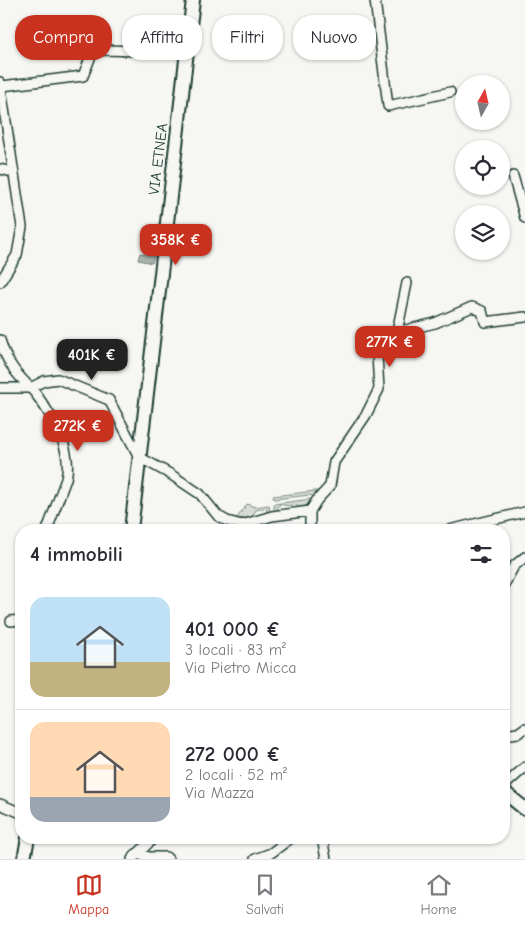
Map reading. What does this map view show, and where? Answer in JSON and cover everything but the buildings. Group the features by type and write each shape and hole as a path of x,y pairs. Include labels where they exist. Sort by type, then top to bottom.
{"main road":[{"name":"VIA ETNEA","path":"191,15 193,0"},
{"name":"VIA ETNEA","path":"132,524 186,60"},
{"path":"510,797 525,809"},
{"path":"24,859 27,844"}],"street":[{"path":"375,0 388,106 450,92"},
{"path":"0,282 17,255 22,227 12,172 1,84 83,76 91,56 100,50 122,51"},
{"path":"0,169 12,172"},
{"path":"513,176 525,218"},
{"path":"397,332 407,283"},
{"path":"310,524 310,510 330,486 334,462 356,431 375,397 380,380 377,355 384,342 397,332 435,323 472,307 482,311 486,322 525,316"},
{"path":"0,340 12,368 30,388 49,415 66,451 68,461 66,478 49,524"},
{"path":"0,388 30,388 44,381 58,379 109,400 139,457 170,474 200,494 218,516 238,524"},
{"path":"245,524 272,516 310,510"},
{"path":"474,524 525,512"},
{"path":"510,574 514,566 525,557"},
{"path":"510,734 518,733 525,728"},
{"path":"510,781 525,767"},
{"path":"0,804 15,810"},
{"path":"134,857 148,844"},
{"path":"255,859 271,853 283,844"},
{"path":"323,844 326,859"},
{"path":"134,857 166,857 168,859"}],"shaded area":[{"path":"140,253 154,256 152,263 138,260"},
{"path":"324,490 314,497 310,495 274,499 273,496"},
{"path":"311,499 310,503 301,509 294,504 288,506 280,504 277,508 280,510 274,511 274,504"},
{"path":"247,504 255,507 269,505 270,512 266,513 267,508 256,510 252,517 236,519"}]}
